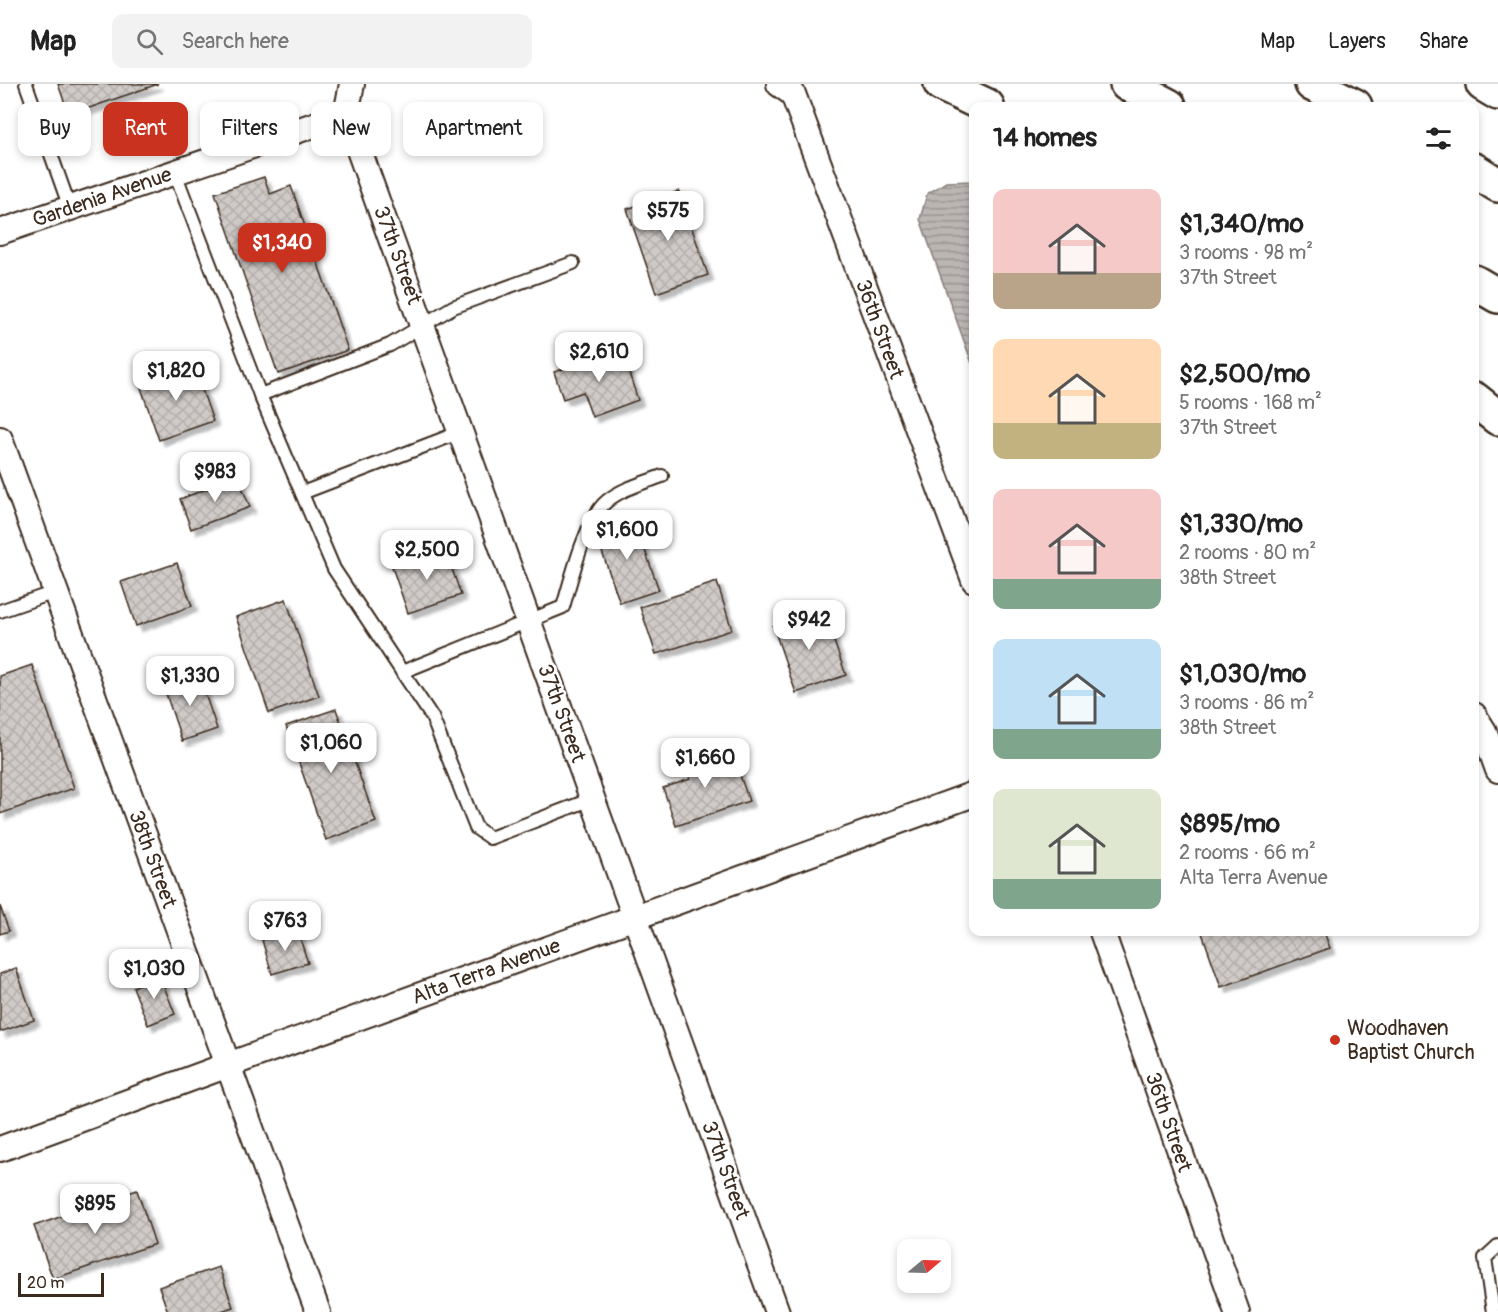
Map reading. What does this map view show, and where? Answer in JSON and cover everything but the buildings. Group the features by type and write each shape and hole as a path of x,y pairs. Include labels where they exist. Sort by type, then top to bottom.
{"highway":[{"path":"940,84 978,102"},
{"path":"1127,84 1161,102"},
{"path":"1312,84 1347,102"},
{"path":"1483,84 1498,93"},
{"path":"1479,173 1498,185"},
{"path":"1479,285 1498,296"},
{"path":"1479,403 1498,418"}],"street":[{"path":"348,102 352,84"},
{"name":"36th Street","path":"779,84 793,94 969,567"},
{"name":"Gardenia Avenue","path":"0,232 311,126"},
{"name":"37th Street","path":"361,156 777,1312"},
{"name":"38th Street","path":"0,439 318,1312"},
{"path":"1479,724 1498,770"},
{"name":"Alta Terra Avenue","path":"0,1149 969,796"},
{"name":"36th Street","path":"1103,936 1237,1312"}],"lane":[{"path":"26,84 70,208"},
{"path":"175,173 260,395 334,569 432,717 476,828 490,838 592,799"},
{"path":"260,395 390,345 453,307 573,263"},
{"path":"302,493 461,432"},
{"path":"402,672 562,607 594,517 605,502 619,493 662,476"},
{"path":"0,611 56,592"},
{"path":"1493,1312 1485,1258 1498,1246"}],"shaded area":[{"path":"969,181 969,355 920,219 927,194 946,182"}],"place":[{"name":"Woodhaven Baptist Church","path":"1335,1040"}]}
